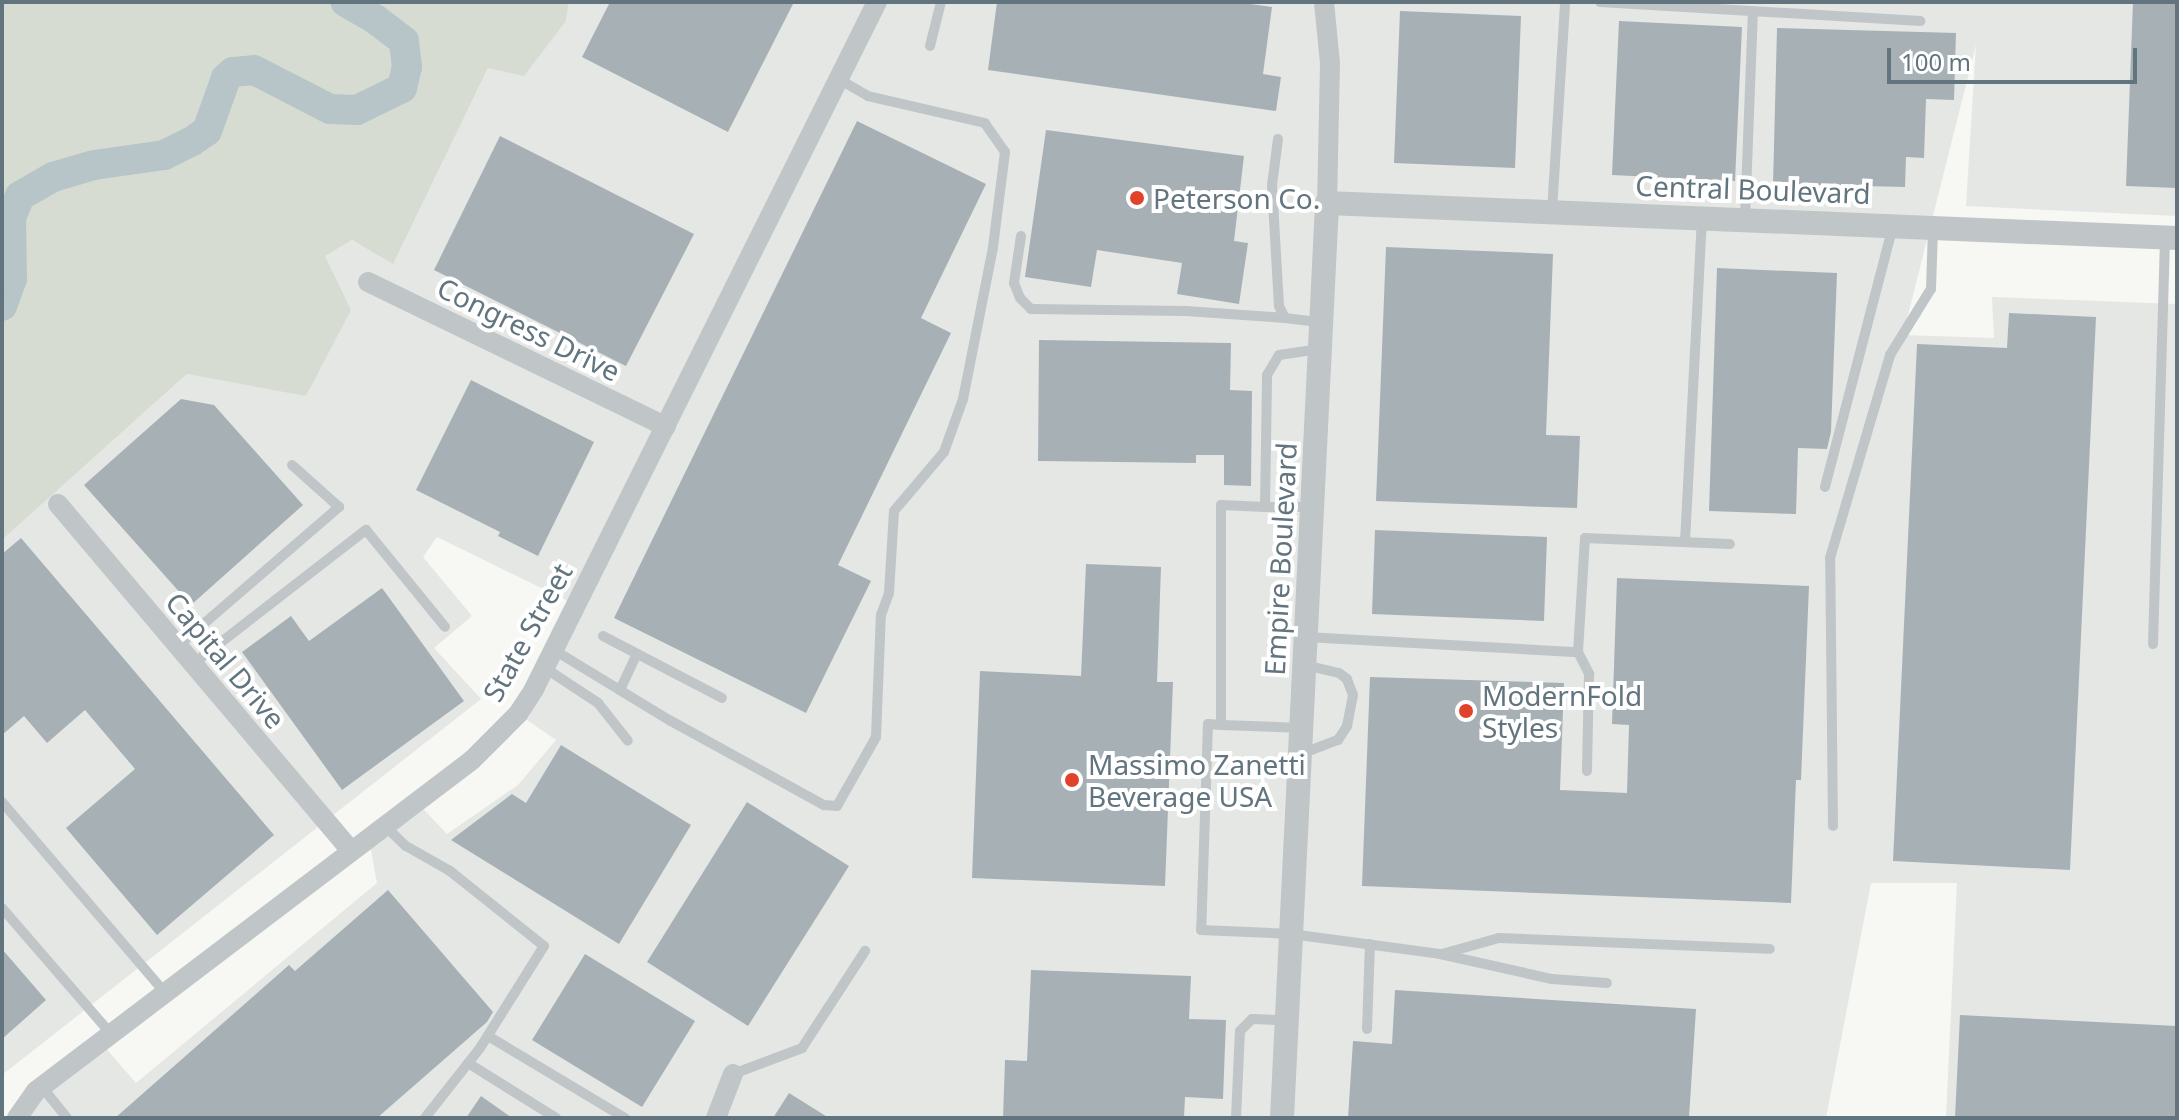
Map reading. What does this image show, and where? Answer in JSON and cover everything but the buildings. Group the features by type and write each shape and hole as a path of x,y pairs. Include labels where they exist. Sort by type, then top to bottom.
{"street":[{"name":"State Street","path":"17,1118 42,1087 497,739 518,714 666,427 877,2"},
{"name":"Empire Boulevard","path":"1282,1118 1327,203 1330,63 1324,2"},
{"name":"Central Boulevard","path":"1327,203 1893,224 2171,238"},
{"name":"Congress Drive","path":"368,282 666,427"},
{"name":"Capital Drive","path":"58,504 351,851"},
{"path":"716,1118 733,1074"}],"lane":[{"path":"930,46 941,2"},
{"path":"1552,211 1565,2"},
{"path":"1600,2 1920,21"},
{"path":"1745,218 1753,11"},
{"path":"549,659 620,690 824,805 837,806 876,737 881,615 889,593 894,511 944,452 963,399 993,247 1005,152 985,123 868,96 840,80"},
{"path":"1278,139 1272,185 1276,286 1285,318"},
{"path":"1685,542 1702,217"},
{"path":"1825,487 1893,224"},
{"path":"1833,826 1830,558 1890,355 1931,289 1933,226"},
{"path":"1021,236 1014,283 1020,298 1031,309 1186,311 1319,322"},
{"path":"2153,644 2171,238"},
{"path":"1265,507 1267,375 1279,355 1319,349"},
{"path":"178,646 339,507 292,465"},
{"path":"1221,725 1221,505 1313,508"},
{"path":"193,664 366,530 445,627"},
{"path":"1587,771 1589,674 1578,652 1585,538 1730,544"},
{"path":"603,636 722,698"},
{"path":"1306,637 1578,652"},
{"path":"620,690 637,654"},
{"path":"549,659 598,703 628,741"},
{"path":"1300,755 1325,748 1338,740 1347,726 1353,695 1347,679 1339,673 1305,665"},
{"path":"1301,728 1208,724 1201,930 1291,934 1370,944 1440,954 1552,979 1607,983"},
{"path":"2,802 165,993"},
{"path":"385,826 406,846 450,871 544,946 488,1036 425,1118"},
{"path":"2,908 111,1034"},
{"path":"1440,954 1499,938 1770,949"},
{"path":"1367,1029 1370,944"},
{"path":"733,1074 802,1048 865,951"},
{"path":"1236,1118 1240,1031 1252,1019 1287,1020"},
{"path":"488,1036 625,1118"},
{"path":"468,1063 556,1118"},
{"path":"42,1087 67,1118"}],"shaded area":[{"path":"2,2 569,2 566,21 524,76 488,68 393,264 352,240 325,256 351,310 306,396 187,374 2,540"},
{"path":"569,2 2177,2 2177,216 1966,206 1976,45 1903,335 1994,338 1992,297 2177,304 2177,1118 1946,1118 1957,883 1871,883 1826,1118 27,1118 18,1102 96,1037 136,1083 377,883 367,828 412,797 447,834 518,785 556,740 517,713 568,601 437,537 423,557 472,616 434,648 481,699 2,1075 2,540 187,374 306,395 324,256 352,240 393,263 488,68 566,21"}],"waterway":[{"path":"2,306 12,279 11,218 20,196 53,177 94,165 164,155 191,142 207,131 226,78 233,72 254,70 330,109 357,110 402,88 407,67 404,41 345,2"}],"place":[{"name":"Peterson Co.","path":"1137,198"},
{"name":"ModernFold Styles","path":"1466,711"},
{"name":"Massimo Zanetti Beverage USA","path":"1072,780"}]}
